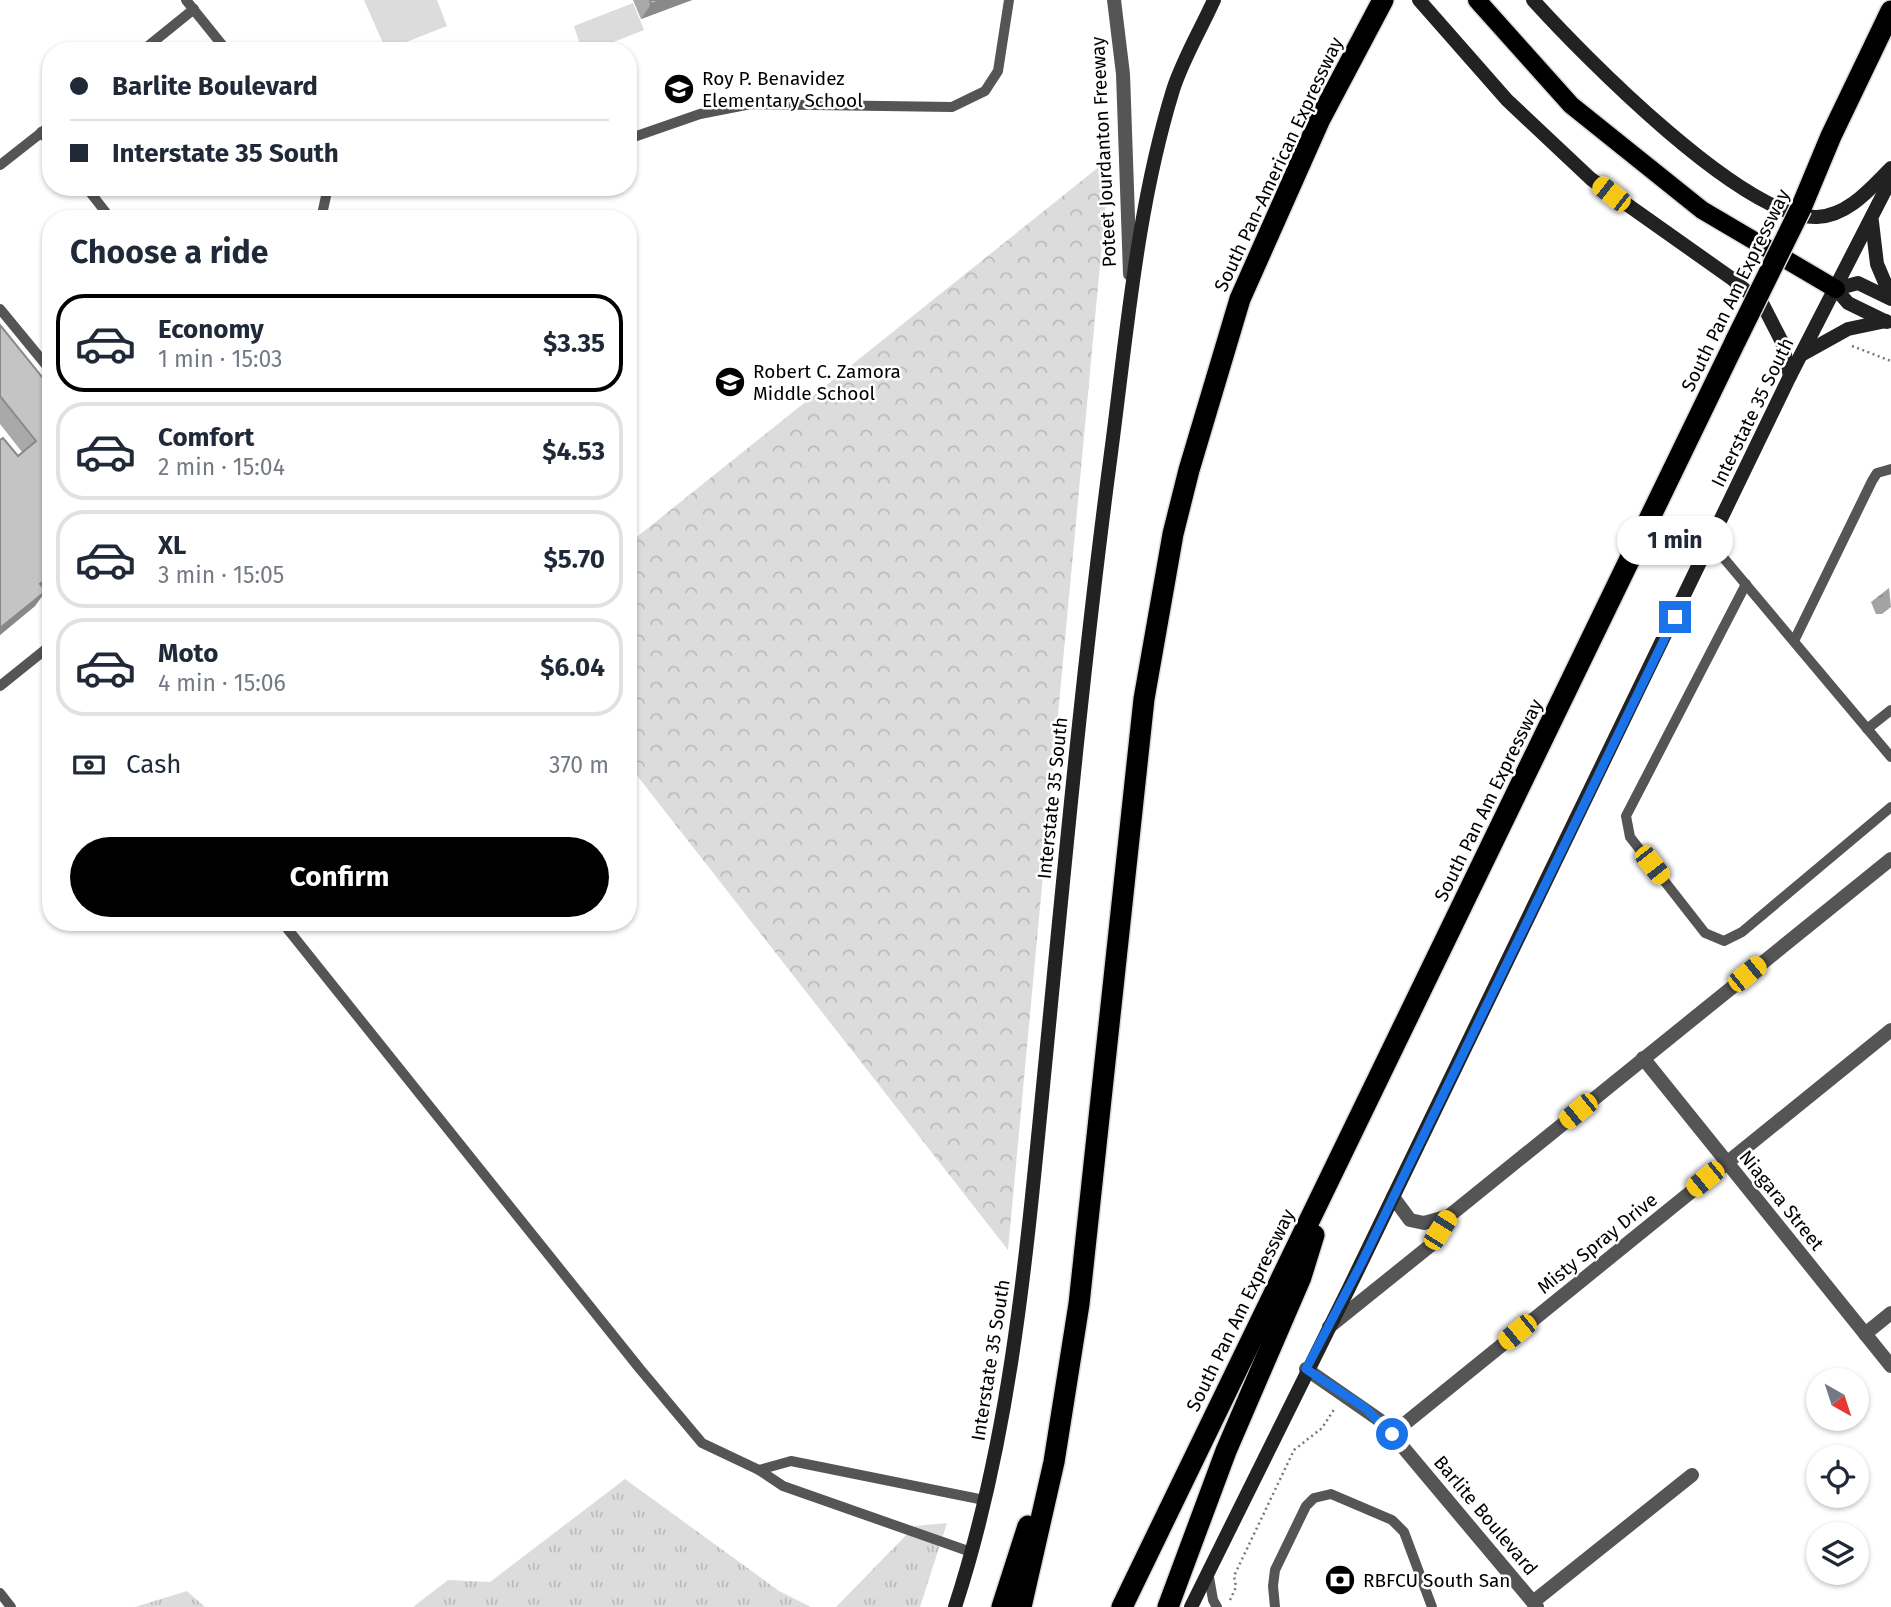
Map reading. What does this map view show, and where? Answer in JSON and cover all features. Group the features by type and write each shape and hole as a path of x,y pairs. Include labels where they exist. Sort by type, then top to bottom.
{"highway":[{"name":"South Pan-American Expressway","path":"1059,1431 1081,1290 1144,699 1173,534 1189,470 1240,299 1320,119 1377,9"},
{"name":"South Pan Am Expressway","path":"1122,1607 1801,208 1891,10"},
{"path":"1801,208 1844,141 1891,44"},
{"path":"1168,1607 1226,1451 1301,1277 1338,1162"},
{"path":"1002,1607 1059,1431"},
{"path":"1021,1607 1059,1431"}],"main road":[{"name":"Interstate 35 South","path":"955,1607 984,1500 1012,1369 1088,630 1131,302 1153,168 1174,86 1214,0"},
{"path":"1419,0 1507,100 1591,179 1731,278 1763,305 1782,342 1790,376"},
{"path":"1477,0 1571,105 1702,210 1836,289 1848,303 1888,323"},
{"path":"1533,0 1583,54 1643,110 1745,189 1784,209 1816,217 1837,213 1852,204 1891,169"},
{"name":"Interstate 35 South","path":"1191,1607 1393,1197 1790,376 1891,180"},
{"path":"1871,222 1877,264 1891,298"},
{"path":"1836,289 1858,283 1891,298"},
{"path":"1801,354 1848,329 1888,323"}],"street":[{"name":"Poteet Jourdanton Freeway","path":"1114,0 1124,74 1131,302"},
{"path":"1329,1327 1431,1245 1449,1216 1891,859"},
{"name":"Misty Spray Drive","path":"1392,1434 1891,1030"},
{"name":"Niagara Street","path":"1643,1058 1891,1366"},
{"path":"1393,1197 1410,1220 1424,1223 1449,1216"},
{"path":"1865,1334 1891,1313"},
{"name":"Barlite Boulevard","path":"1306,1369 1365,1408 1392,1434 1533,1605"},
{"path":"1533,1605 1692,1475"}],"lane":[{"path":"637,136 700,114 751,104 952,107 985,91 998,71 1009,0"},
{"path":"151,42 190,5 221,42"},
{"path":"0,166 41,132"},
{"path":"93,196 104,210"},
{"path":"0,309 42,360"},
{"path":"1794,641 1872,481 1877,473 1891,469"},
{"path":"1711,543 1891,757"},
{"path":"1746,584 1626,816 1630,837 1705,933 1724,941 1742,932 1891,807"},
{"path":"0,686 42,652"},
{"path":"1867,729 1891,710"},
{"path":"289,931 639,1369 702,1443 759,1470 783,1486 971,1552"},
{"path":"759,1470 791,1461 984,1500"},
{"path":"1275,1607 1275,1570 1306,1506 1314,1498 1331,1494 1392,1520 1404,1532 1432,1607"},
{"path":"1208,1571 1213,1600 1217,1607"},
{"path":"0,1593 11,1607"}],"path":[{"path":"1852,345 1891,361"},
{"path":"1226,1607 1236,1587 1234,1576 1294,1450 1322,1428 1339,1403"}],"green space":[{"path":"364,0 437,0 447,26 406,42 382,42"},
{"path":"633,3 644,30 614,42 579,42 574,26"},
{"path":"1110,158 1008,1250 637,776 637,537"},
{"path":"625,1479 779,1591 811,1607 413,1607 448,1580 490,1582"},
{"path":"947,1523 920,1607 836,1607 915,1526"},
{"path":"187,1591 205,1607 135,1607"}],"water":[{"path":"1889,588 1891,607 1882,614 1876,614 1871,602"}],"building":[{"path":"0,325 42,377 42,594 0,628 0,440 3,438 18,456 36,441 0,396"}],"place":[{"name":"Roy P. Benavidez Elementary School","path":"679,89"},
{"name":"Robert C. Zamora Middle School","path":"730,382"},
{"name":"RBFCU South San","path":"1340,1580"}],"route":[{"path":"1392,1434 1365,1408 1306,1369 1361,1264 1675,617"}]}
